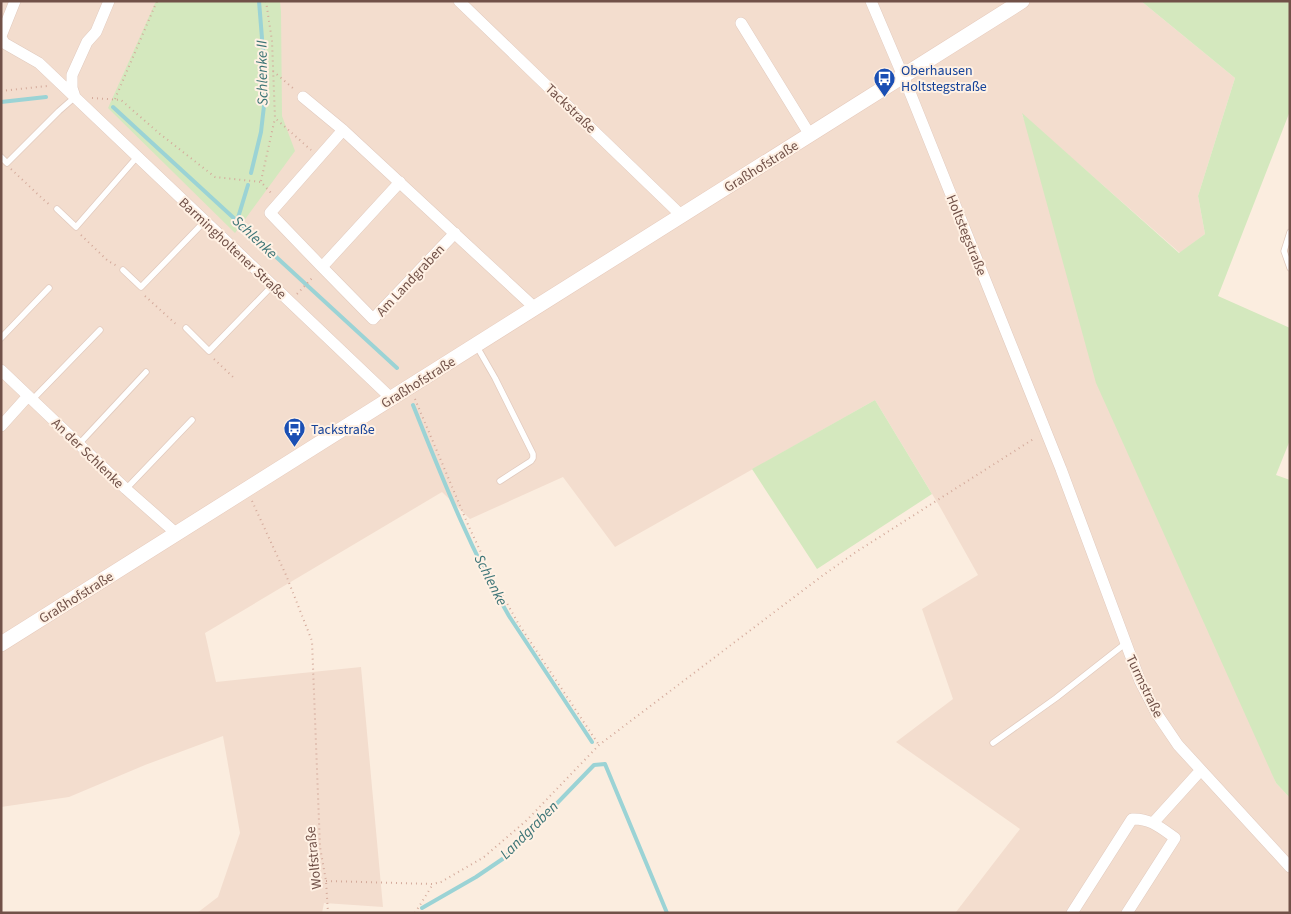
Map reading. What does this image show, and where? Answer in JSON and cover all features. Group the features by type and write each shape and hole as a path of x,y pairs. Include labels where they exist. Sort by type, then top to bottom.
{"street":[{"path":"1,36 15,1"},
{"path":"75,97 72,88 72,75 87,42 96,32 109,1"},
{"name":"Tackstraße","path":"459,1 682,216"},
{"name":"Holtstegstraße","path":"871,1 1061,469"},
{"name":"Graßhofstraße","path":"1,644 1022,1"},
{"name":"Graßhofstraße","path":"741,23 810,135"},
{"name":"Barmingholtener Straße","path":"1,36 4,42 39,63 391,398"},
{"name":"Am Landgraben","path":"303,97 343,130 535,308"},
{"path":"279,203 343,130"},
{"path":"319,271 400,182"},
{"name":"Am Landgraben","path":"279,203 270,213 319,271 373,319 455,233"},
{"name":"An der Schlenke","path":"1,370 126,489 177,534"},
{"path":"1,426 30,398"},
{"name":"Turmstraße","path":"1061,469 1140,681 1157,714 1178,745 1290,867"},
{"path":"1153,822 1201,770"},
{"path":"1072,913 1132,819 1143,818 1153,822 1175,838 1127,913"}],"lane":[{"path":"1,157 7,163 75,97"},
{"path":"57,209 76,226 137,158"},
{"path":"123,270 141,286 204,222"},
{"path":"1290,232 1284,251 1290,268"},
{"path":"186,328 209,351 273,285"},
{"path":"1,338 49,288"},
{"path":"30,398 100,330"},
{"path":"476,345 533,454 531,461 500,481"},
{"path":"79,444 146,372"},
{"path":"126,489 192,420"},
{"path":"994,743 1126,643"}],"path":[{"path":"115,99 157,1"},
{"path":"261,182 275,118 272,41 266,1"},
{"path":"273,71 303,97"},
{"path":"1,90 53,86 75,97 121,100 160,134 215,177 261,182 279,203"},
{"path":"275,118 319,158"},
{"path":"7,163 44,201 57,209"},
{"path":"76,226 79,233 108,261 123,270"},
{"path":"302,288 319,271"},
{"path":"141,286 144,295 177,326 186,328"},
{"path":"209,351 214,360 233,376"},
{"path":"409,387 469,527 494,580 518,624 599,745"},
{"path":"326,881 433,884 441,882 484,856 520,826 599,745 856,552 1046,432"},
{"name":"Wolfstraße","path":"247,490 286,576 312,642 320,847 326,881 328,913"},
{"path":"415,913 433,884"}],"shaded area":[{"path":"1,1 1141,1 1235,78 1198,196 1205,234 1180,253 1022,114 1276,783 1290,798 1290,913 956,912 1020,829 896,742 953,699 922,609 978,575 940,507 875,400 615,547 563,477 470,519 442,492 205,633 216,682 361,667 383,907 324,903 322,913 197,913 218,897 240,833 223,736 145,765 69,797 1,807"}],"green space":[{"path":"156,1 280,1 282,116 295,151 235,233 108,108"},
{"path":"1141,1 1290,1 1290,111 1218,296 1290,328 1290,440 1276,475 1290,480 1290,798 1276,783 1096,383 1022,113 1179,253 1205,234 1198,196 1235,78"},
{"path":"875,400 932,494 817,569 752,469"}],"waterway":[{"name":"Schlenke II","path":"251,173 261,132 266,88 259,1"},
{"name":"Schlenke","path":"1,102 46,97"},
{"name":"Schlenke","path":"113,107 397,368"},
{"name":"Schlenke II","path":"237,221 248,185"},
{"name":"Schlenke","path":"413,405 457,512 495,591 509,616 592,742"},
{"name":"Landgraben","path":"422,908 476,877 504,858 594,765 605,764 667,913"}],"place":[{"name":"Oberhausen Holtstegstraße","path":"885,97"},
{"name":"Tackstraße","path":"295,448"}]}
